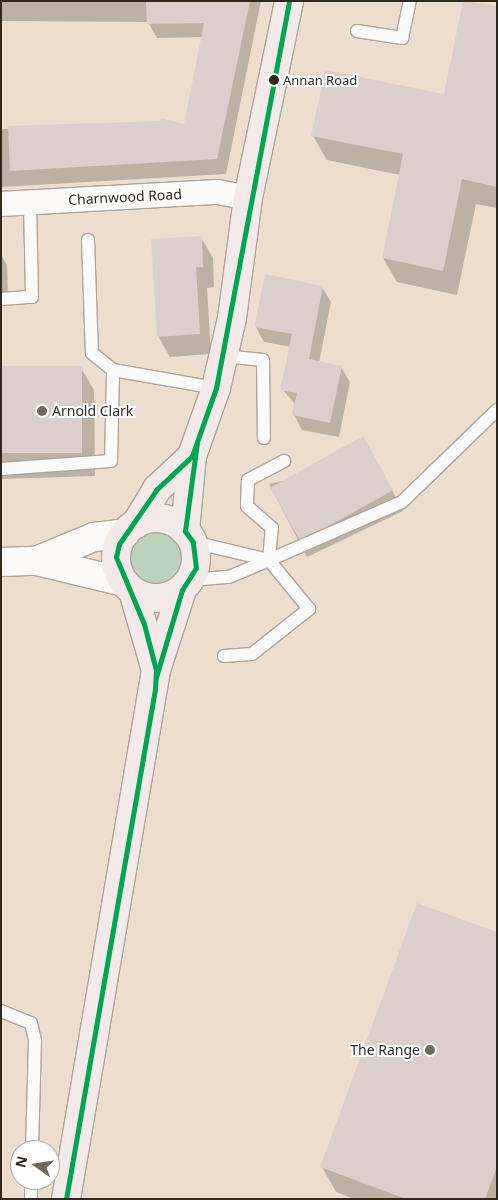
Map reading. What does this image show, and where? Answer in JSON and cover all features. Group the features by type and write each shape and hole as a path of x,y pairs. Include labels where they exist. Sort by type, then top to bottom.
{"main road":[{"path":"66,1199 155,680 186,585 196,568 189,536 192,456 216,388 224,356 248,198 289,1"},
{"path":"155,680 129,586 116,557 131,528 157,489 192,456"},
{"path":"131,528 162,518 189,536"},
{"path":"129,586 157,598 186,585"}],"street":[{"name":"Charnwood Road","path":"1,204 218,192 248,198"},
{"path":"36,561 94,537 131,528"},
{"path":"1,562 36,561 129,586"}],"lane":[{"path":"357,31 402,38 410,1"},
{"path":"1,299 32,297 30,202"},
{"path":"88,240 92,353 113,370 216,388"},
{"path":"224,356 263,360 264,438"},
{"path":"1,469 111,461 113,370"},
{"path":"186,585 228,576 270,560 402,502 497,410"},
{"path":"270,560 272,528 247,506 248,480 284,461"},
{"path":"189,536 270,560 309,608 252,654 224,656"},
{"path":"1,1011 31,1023 35,1041 32,1140"}],"green space":[{"path":"156,530 167,532 176,538 182,547 184,558 182,569 176,578 167,584 156,586 145,584 136,578 130,569 128,558 130,547 136,538 145,532"}],"building":[{"path":"146,1 250,1 217,159 10,171 8,126 160,121 161,118 184,124 204,23 147,24"},
{"path":"463,1 497,6 497,187 462,179 443,271 382,258 403,154 311,136 325,70 444,94"},
{"path":"202,236 203,267 196,267 200,334 157,337 151,239"},
{"path":"265,274 323,286 309,359 342,366 330,423 292,415 297,393 280,390 292,334 254,327"},
{"name":"Arnold Clark","path":"1,366 82,366 82,453 1,453"},
{"path":"363,436 393,490 300,542 270,487"},
{"name":"The Range","path":"417,903 497,932 497,1167 485,1199 406,1199 320,1167"}],"transit line":[{"path":"66,1199 155,689 156,670 144,624 116,557 119,544 157,489 192,456 216,388 289,1"},
{"path":"156,677 182,590 196,568 193,542 185,531 197,442"}],"place":[{"name":"Annan Road","path":"274,80"},
{"name":"Arnold Clark","path":"42,411"},
{"name":"The Range","path":"430,1050"}]}
